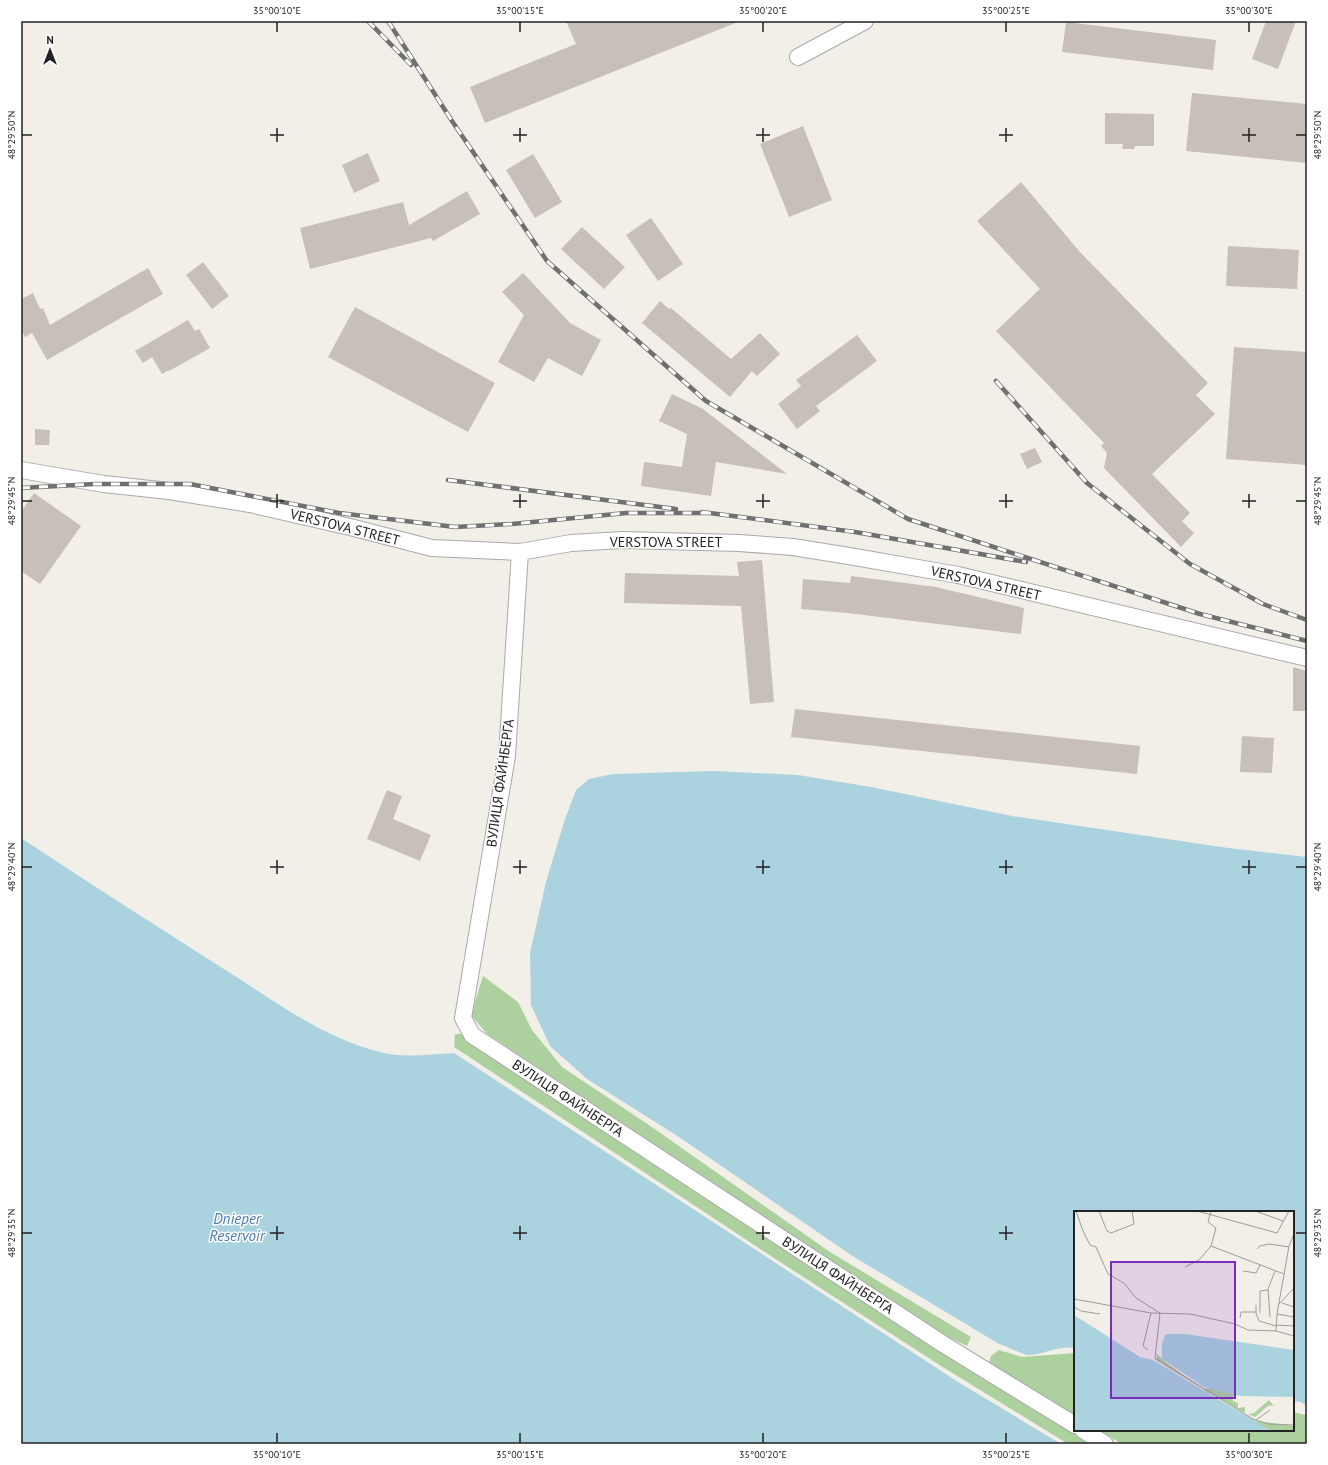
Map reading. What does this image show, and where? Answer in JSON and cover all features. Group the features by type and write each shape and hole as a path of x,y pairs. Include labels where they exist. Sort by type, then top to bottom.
{"street":[{"path":"798,57 865,21"},
{"name":"VERSTOVA STREET","path":"21,470 104,484 169,490 250,504 432,548 520,552 571,544 624,540 739,543 793,547 958,575 1307,658"},
{"name":"ВУЛИЦЯ ФАЙНБЕРГА","path":"520,552 507,756 463,1018 472,1035 943,1344 1074,1424"},
{"path":"1085,1431 1105,1444"}],"green space":[{"path":"483,976 518,1002 532,1030 562,1067 649,1125 830,1252 971,1337 967,1346 944,1335 777,1229 681,1162 487,1034 471,1015"},
{"path":"455,1034 464,1034 1074,1426 1074,1431 1082,1431 1102,1444 1068,1444 941,1366 777,1260 454,1047"},
{"path":"999,1350 1022,1357 1074,1353 1074,1415 989,1363 991,1356"},
{"path":"1294,1412 1307,1415 1307,1444 1122,1444 1100,1431 1294,1431"}],"water":[{"path":"713,771 798,775 871,787 1012,816 1228,848 1307,857 1307,1406 1301,1402 1294,1401 1294,1211 1074,1211 1074,1348 1069,1347 1026,1355 999,1344 854,1257 679,1137 587,1079 550,1046 531,1005 530,953 546,882 564,822 576,790 589,779 613,774"},
{"name":"Dnieper Reservoir","path":"21,838 283,1007 322,1030 363,1047 384,1053 410,1055 454,1053 958,1382 1061,1444 21,1444"}],"building":[{"path":"566,21 738,22 485,123 470,87 576,44"},
{"path":"1266,21 1296,21 1278,69 1252,59"},
{"path":"1066,22 1216,40 1213,70 1062,52"},
{"path":"1192,93 1307,104 1307,163 1186,151"},
{"path":"1105,113 1154,114 1154,146 1135,146 1134,149 1122,149 1123,144 1105,144"},
{"path":"803,126 832,200 789,217 760,144"},
{"path":"368,153 380,181 354,193 342,165"},
{"path":"533,154 562,202 535,218 506,170"},
{"path":"1021,182 1079,251 1208,383 1196,395 1215,414 1152,474 1190,513 1182,521 1194,533 1181,547 1104,468 1107,453 1101,446 1104,443 996,331 1040,289 977,221"},
{"path":"467,191 480,214 433,241 431,238 310,269 300,228 403,202 409,225"},
{"path":"651,218 683,264 658,281 626,235"},
{"path":"582,227 625,267 604,289 561,249"},
{"path":"1228,246 1299,250 1297,289 1226,286"},
{"path":"203,262 229,296 212,309 186,275"},
{"path":"148,268 163,294 47,360 32,333 25,337 21,329 21,299 33,293 40,309 43,308 50,325"},
{"path":"523,273 570,323 601,340 582,376 548,358 534,382 498,362 524,315 502,292"},
{"path":"660,301 669,309 671,308 731,359 760,333 780,354 757,376 752,371 730,397 642,323"},
{"path":"355,307 495,383 468,432 328,357"},
{"path":"188,320 195,331 199,329 210,348 162,374 152,357 143,363 135,351"},
{"path":"857,335 877,361 816,406 820,411 797,429 778,404 801,386 796,380"},
{"path":"1234,347 1307,352 1307,465 1226,459"},
{"path":"672,394 703,409 787,474 716,462 711,496 641,486 644,462 682,467 687,434 659,421"},
{"path":"35,429 50,430 49,445 35,445"},
{"path":"1035,448 1042,462 1027,469 1020,454"},
{"path":"34,493 81,526 40,584 21,571 21,512"},
{"path":"762,560 774,702 750,704 741,606 624,603 625,573 739,576 737,562"},
{"path":"851,576 936,587 1024,608 1021,634 847,613 801,609 803,579 850,583"},
{"path":"1293,667 1307,671 1307,711 1293,711"},
{"path":"795,709 1140,746 1137,774 791,737"},
{"path":"1242,736 1274,738 1272,773 1240,772"},
{"path":"387,790 402,796 393,819 431,835 420,861 367,839"}],"railway":[{"path":"368,21 411,65"},
{"path":"388,21 452,121 547,261 706,401 908,519 1200,614 1307,641"},
{"path":"996,381 1087,483 1190,564 1263,604 1307,620"},
{"path":"448,480 676,509"},
{"path":"21,488 94,484 190,484 339,513 455,527 512,524 626,513 707,513"},
{"path":"702,512 855,532 1026,562"}]}
